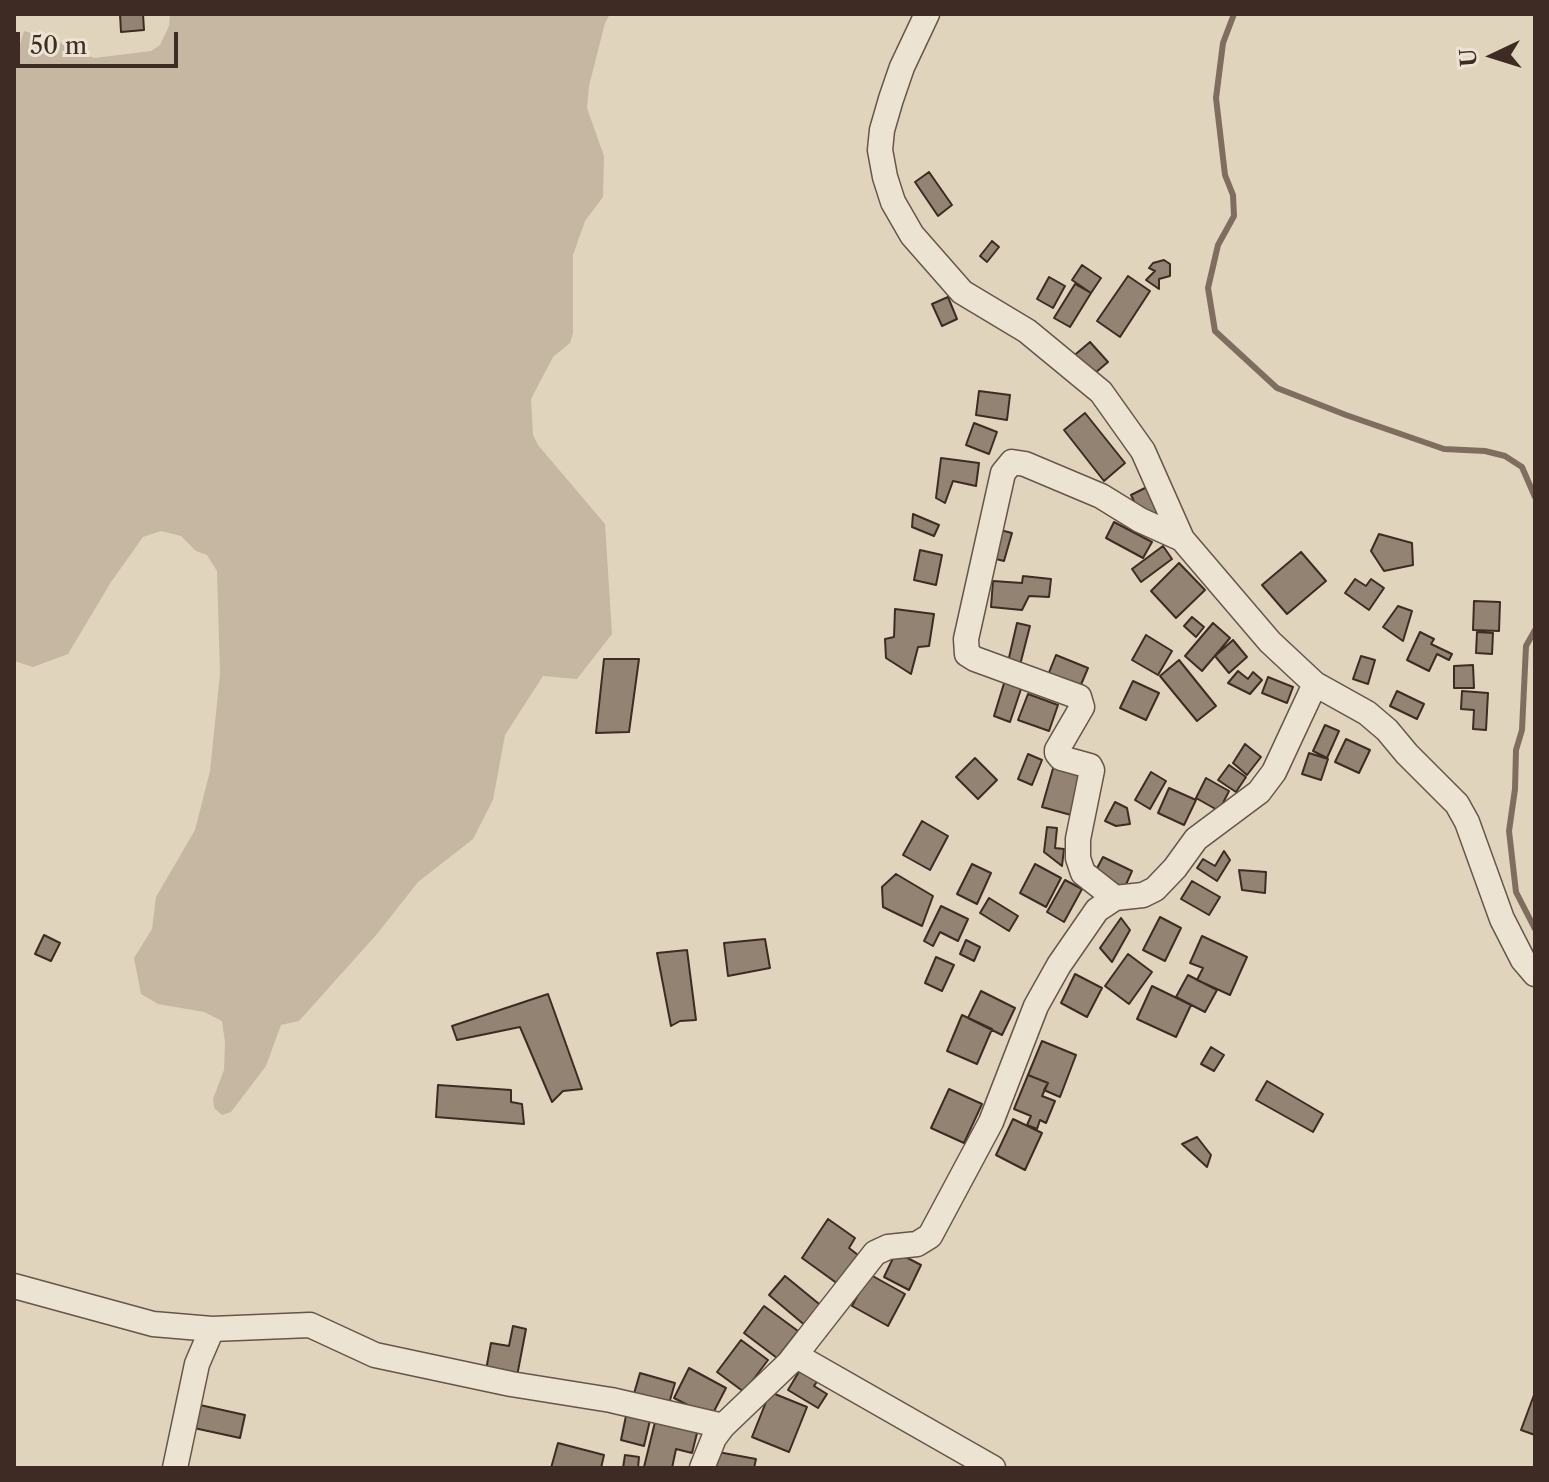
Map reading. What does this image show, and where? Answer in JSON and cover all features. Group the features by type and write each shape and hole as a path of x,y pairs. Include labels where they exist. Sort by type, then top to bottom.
{"street":[{"path":"927,14 902,67 882,130 880,150 893,202 912,235 949,280 987,308 1027,331 1101,392 1143,451 1182,539 1270,642 1315,684 1367,713 1387,730 1457,804 1467,822 1502,919 1523,960 1535,974"},
{"path":"1115,898 1083,873 1078,858 1078,839 1092,770 1090,766 1061,758 1057,753 1082,707 1079,697 975,659 967,654 966,639 1003,473 1012,462 1025,464 1101,496 1140,520 1182,539"},
{"path":"702,1468 714,1438 723,1426 757,1397 795,1355 875,1253 888,1247 917,1244 930,1236 991,1122 1036,1006 1059,965 1097,910 1115,898 1143,895 1155,889 1196,839 1259,792 1274,772 1315,684"},
{"path":"14,1286 153,1324 212,1329 310,1325 375,1355 511,1384 611,1400 723,1426"},
{"path":"175,1468 197,1364 212,1329"},
{"path":"795,1355 993,1468"}],"shaded area":[{"path":"170,14 610,14 589,86 587,108 604,156 603,197 585,221 573,255 573,333 570,343 553,357 531,399 533,435 538,445 605,524 612,634 577,679 543,676 505,735 493,800 473,839 418,882 377,934 299,1021 281,1025 266,1066 231,1112 222,1115 214,1108 213,1099 224,1070 222,1021 204,1012 158,1004 141,994 134,958 152,929 156,897 195,830 210,771 220,674 217,571 207,555 196,551 181,536 161,531 143,537 111,582 68,654 33,667 14,661 14,65 24,31 55,40 94,58 151,51 160,45 169,26"}],"building":[{"path":"120,14 143,14 144,30 121,32"},
{"path":"929,172 952,205 938,216 915,182"},
{"path":"992,241 999,247 987,262 980,256"},
{"path":"1164,260 1170,264 1170,276 1159,279 1159,289 1146,280 1155,271 1149,268 1153,263"},
{"path":"1082,265 1101,278 1091,293 1072,280"},
{"path":"1128,276 1150,291 1120,337 1097,321"},
{"path":"1049,277 1065,286 1053,308 1037,299"},
{"path":"1075,284 1091,293 1070,327 1054,318"},
{"path":"948,297 957,319 942,326 932,304"},
{"path":"1090,342 1108,362 1088,379 1070,359"},
{"path":"979,391 1010,395 1007,420 976,415"},
{"path":"1085,413 1125,463 1104,481 1064,430"},
{"path":"974,423 997,432 989,454 966,445"},
{"path":"941,458 979,463 976,486 953,481 945,503 936,498"},
{"path":"1149,486 1167,521 1141,516 1131,495"},
{"path":"913,514 939,525 934,536 912,527"},
{"path":"1114,522 1152,542 1143,558 1106,538"},
{"path":"996,529 1012,533 1004,561 988,557"},
{"path":"1379,534 1412,543 1413,565 1384,571 1371,551"},
{"path":"1163,546 1172,559 1141,582 1132,569"},
{"path":"920,550 942,555 936,585 914,580"},
{"path":"1301,552 1326,581 1287,614 1262,585"},
{"path":"1179,563 1205,590 1176,618 1151,591"},
{"path":"1023,576 1051,579 1049,597 1029,596 1022,610 991,607 993,581 1022,583"},
{"path":"1355,579 1366,586 1371,579 1384,588 1369,610 1345,593"},
{"path":"1474,601 1500,602 1499,631 1473,630"},
{"path":"1398,606 1412,611 1403,641 1383,627"},
{"path":"895,609 934,614 929,646 918,647 911,674 886,658 885,639 894,637"},
{"path":"1192,617 1204,627 1196,637 1184,626"},
{"path":"1017,623 1030,626 1020,665 1008,662"},
{"path":"1213,623 1230,638 1202,671 1185,656"},
{"path":"1420,632 1434,639 1431,644 1452,654 1449,660 1437,654 1429,671 1407,660"},
{"path":"1477,632 1493,633 1492,654 1476,653"},
{"path":"1146,635 1172,651 1158,675 1132,660"},
{"path":"1233,640 1247,657 1229,673 1215,656"},
{"path":"1056,655 1088,668 1080,687 1048,675"},
{"path":"1361,656 1375,660 1368,684 1353,679"},
{"path":"604,659 639,659 629,732 596,733"},
{"path":"1179,660 1216,706 1197,721 1160,676"},
{"path":"1473,665 1474,688 1454,688 1454,666"},
{"path":"1238,671 1248,679 1253,672 1262,680 1250,694 1228,683"},
{"path":"1268,677 1293,687 1287,703 1262,693"},
{"path":"1005,680 1022,686 1010,722 994,716"},
{"path":"1133,681 1159,693 1146,720 1120,708"},
{"path":"1397,691 1424,704 1417,719 1390,706"},
{"path":"1462,691 1488,693 1486,730 1473,729 1474,710 1461,709"},
{"path":"1028,694 1058,705 1049,731 1018,720"},
{"path":"1325,725 1339,731 1327,758 1313,751"},
{"path":"1346,739 1370,750 1359,773 1335,762"},
{"path":"1245,744 1261,757 1247,775 1233,763"},
{"path":"1309,753 1328,759 1321,780 1302,774"},
{"path":"1028,754 1042,760 1032,785 1018,779"},
{"path":"975,758 997,780 978,799 956,777"},
{"path":"1054,765 1083,774 1071,815 1042,807"},
{"path":"1229,765 1246,777 1236,792 1218,780"},
{"path":"1151,772 1166,781 1150,809 1135,800"},
{"path":"1206,778 1229,791 1219,811 1196,798"},
{"path":"1169,788 1196,800 1184,825 1158,813"},
{"path":"1115,802 1127,808 1130,824 1116,826 1105,821"},
{"path":"922,821 948,836 930,870 903,855"},
{"path":"1047,827 1057,828 1055,848 1064,849 1062,866 1044,852"},
{"path":"1224,851 1230,860 1217,881 1197,868 1203,859 1215,866"},
{"path":"1103,857 1132,871 1124,889 1094,874"},
{"path":"972,864 991,873 977,904 957,894"},
{"path":"1035,864 1061,878 1046,907 1020,893"},
{"path":"1239,870 1266,872 1265,893 1242,890"},
{"path":"896,874 933,896 922,926 883,907 882,887"},
{"path":"1065,880 1082,889 1064,922 1047,912"},
{"path":"1192,881 1220,897 1209,915 1181,899"},
{"path":"989,898 1018,916 1009,931 980,913"},
{"path":"941,906 968,919 958,941 940,932 933,946 924,941"},
{"path":"1160,917 1181,928 1165,961 1143,950"},
{"path":"1121,918 1130,930 1112,962 1100,948"},
{"path":"44,935 60,943 51,961 35,954"},
{"path":"1202,936 1247,957 1230,995 1197,980 1203,968 1190,963"},
{"path":"765,939 770,968 728,976 724,943"},
{"path":"966,940 980,947 974,961 960,954"},
{"path":"687,950 696,1020 680,1021 671,1026 657,953"},
{"path":"1128,954 1152,972 1129,1004 1105,986"},
{"path":"936,957 954,965 942,991 925,983"},
{"path":"1075,974 1102,988 1087,1017 1061,1003"},
{"path":"1188,975 1217,990 1205,1012 1176,997"},
{"path":"1152,986 1191,1005 1176,1037 1137,1019"},
{"path":"981,991 1015,1008 1002,1035 968,1018"},
{"path":"548,994 582,1089 563,1091 552,1102 520,1027 457,1040 452,1026"},
{"path":"962,1015 992,1029 977,1064 947,1051"},
{"path":"1042,1041 1076,1055 1060,1097 1044,1090 1048,1083 1028,1075"},
{"path":"1211,1047 1224,1055 1214,1071 1201,1064"},
{"path":"1028,1075 1048,1083 1042,1096 1055,1101 1046,1123 1040,1120 1037,1129 1027,1125 1031,1116 1014,1109"},
{"path":"1267,1081 1323,1114 1313,1132 1256,1100"},
{"path":"438,1085 511,1090 511,1102 522,1104 524,1124 436,1117"},
{"path":"949,1089 982,1104 964,1143 931,1128"},
{"path":"1013,1119 1042,1133 1025,1170 996,1155"},
{"path":"1197,1137 1211,1155 1207,1167 1182,1144"},
{"path":"828,1219 855,1238 849,1248 858,1255 838,1284 802,1258"},
{"path":"896,1252 921,1265 909,1290 884,1277"},
{"path":"869,1274 905,1294 888,1326 852,1306"},
{"path":"785,1276 824,1308 807,1327 769,1295"},
{"path":"764,1306 798,1331 777,1358 744,1333"},
{"path":"513,1326 526,1329 517,1376 486,1370 491,1343 509,1346"},
{"path":"741,1340 768,1360 744,1392 717,1372"},
{"path":"803,1365 821,1376 814,1386 827,1394 818,1408 788,1390"},
{"path":"689,1368 726,1388 711,1417 674,1398"},
{"path":"640,1373 675,1383 668,1407 633,1397"},
{"path":"770,1392 807,1407 789,1452 752,1437"},
{"path":"1535,1395 1535,1435 1521,1430"},
{"path":"200,1405 245,1415 240,1438 194,1428"},
{"path":"627,1411 651,1416 644,1446 621,1440"},
{"path":"656,1418 698,1429 692,1453 676,1449 672,1468 644,1467"},
{"path":"558,1443 604,1455 601,1468 551,1468"},
{"path":"718,1452 756,1459 754,1468 715,1468"},
{"path":"625,1455 639,1457 638,1468 623,1468"}],"waterway":[{"path":"1234,14 1223,43 1216,98 1225,175 1233,195 1234,216 1218,245 1208,288 1215,331 1277,388 1444,449 1485,451 1505,456 1522,467 1535,497"},
{"path":"1535,630 1526,646 1522,730 1516,750 1509,831 1516,892 1535,929"}]}
